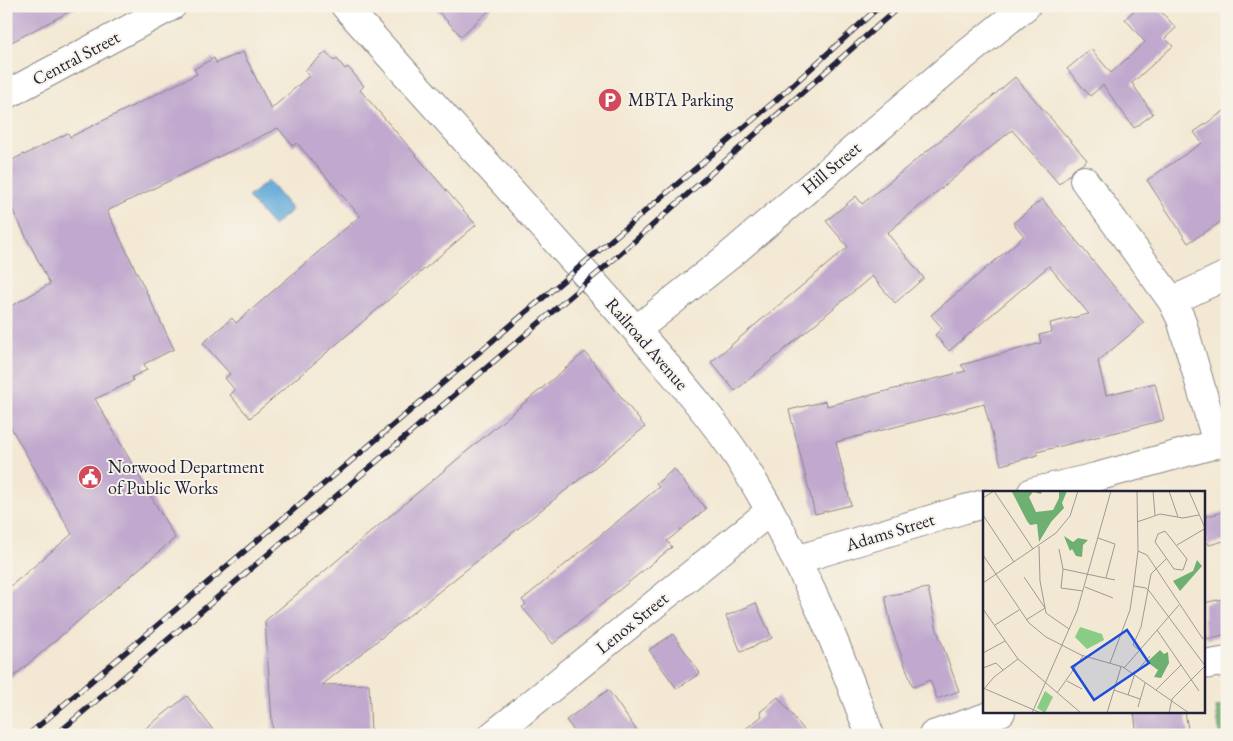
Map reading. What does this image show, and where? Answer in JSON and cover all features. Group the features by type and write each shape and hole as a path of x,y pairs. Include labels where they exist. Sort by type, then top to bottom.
{"street":[{"name":"Central Street","path":"6,95 172,6"},
{"name":"Railroad Avenue","path":"345,6 636,330 679,380 738,456 796,560 825,620 870,735"},
{"name":"Hill Street","path":"636,330 728,256 949,68 1026,6"},
{"path":"1036,491 1096,477 1222,442 1181,319 1172,301 1084,180"},
{"path":"1172,301 1227,275"},
{"name":"Adams Street","path":"796,560 983,504"},
{"name":"Lenox Street","path":"492,735 770,511"},
{"path":"1206,665 1227,660"},
{"path":"933,735 995,714"}],"green space":[{"path":"1227,704 1227,735 1220,735 1216,708"}],"water":[{"path":"268,181 292,210 273,226 248,197"}],"building":[{"path":"6,6 80,6 6,45"},
{"path":"433,6 494,6 461,36"},
{"path":"1139,6 1156,6 1176,28 1165,38 1173,46 1132,83 1153,114 1134,128 1103,85 1090,96 1067,69 1091,49 1111,73 1145,42 1125,19"},
{"path":"243,52 271,109 309,76 304,71 326,52 334,61 337,59 345,69 348,67 364,86 360,90 476,225 250,418 230,395 235,390 225,378 230,374 203,343 232,318 236,323 360,216 297,143 293,146 278,128 107,211 174,349 144,364 147,370 132,377 133,381 95,399 175,538 6,683 6,590 72,534 6,419 6,309 50,284 6,197 6,163 68,133 70,137 197,74 194,69 214,58 216,63"},
{"path":"1015,77 1087,160 1074,168 1059,184 1012,130 887,233 924,278 895,303 872,276 735,391 711,362 848,247 826,221 856,196 862,204"},
{"path":"1227,109 1227,218 1188,243 1147,180 1202,143 1194,132"},
{"path":"1042,199 1144,323 1098,361 1106,395 1155,383 1164,420 1037,452 1038,455 1001,465 984,404 836,442 851,505 815,514 789,410 826,401 827,406 966,371 961,365 1041,343 1039,335 1052,332 1050,323 1089,314 1049,266 949,351 935,335 942,328 931,315 1024,236 1013,223"},
{"path":"585,352 645,427 322,685 369,684 371,735 273,735 265,621"},
{"path":"674,469 706,509 667,541 672,547 553,644 522,607 526,605 522,600 659,487 656,484"},
{"path":"1227,511 1227,540 1209,545 1206,536 1206,516"},
{"path":"928,588 937,630 959,691 937,699 930,680 913,687 892,630 885,596"},
{"path":"1227,598 1227,634 1207,639 1206,603"},
{"path":"756,603 772,638 741,652 726,616"},
{"path":"673,634 700,673 677,689 649,650"},
{"path":"608,690 640,735 577,735 566,720"},
{"path":"187,696 217,735 137,735"},
{"path":"778,697 808,735 738,735 762,716 760,712"},
{"path":"1134,714 1185,714 1189,735 1137,735"}],"railway":[{"path":"28,735 775,101 880,6"},
{"path":"56,735 620,254 900,6"}],"place":[{"name":"MBTA Parking","path":"610,100"},
{"name":"Norwood Department of Public Works","path":"90,477"}]}
